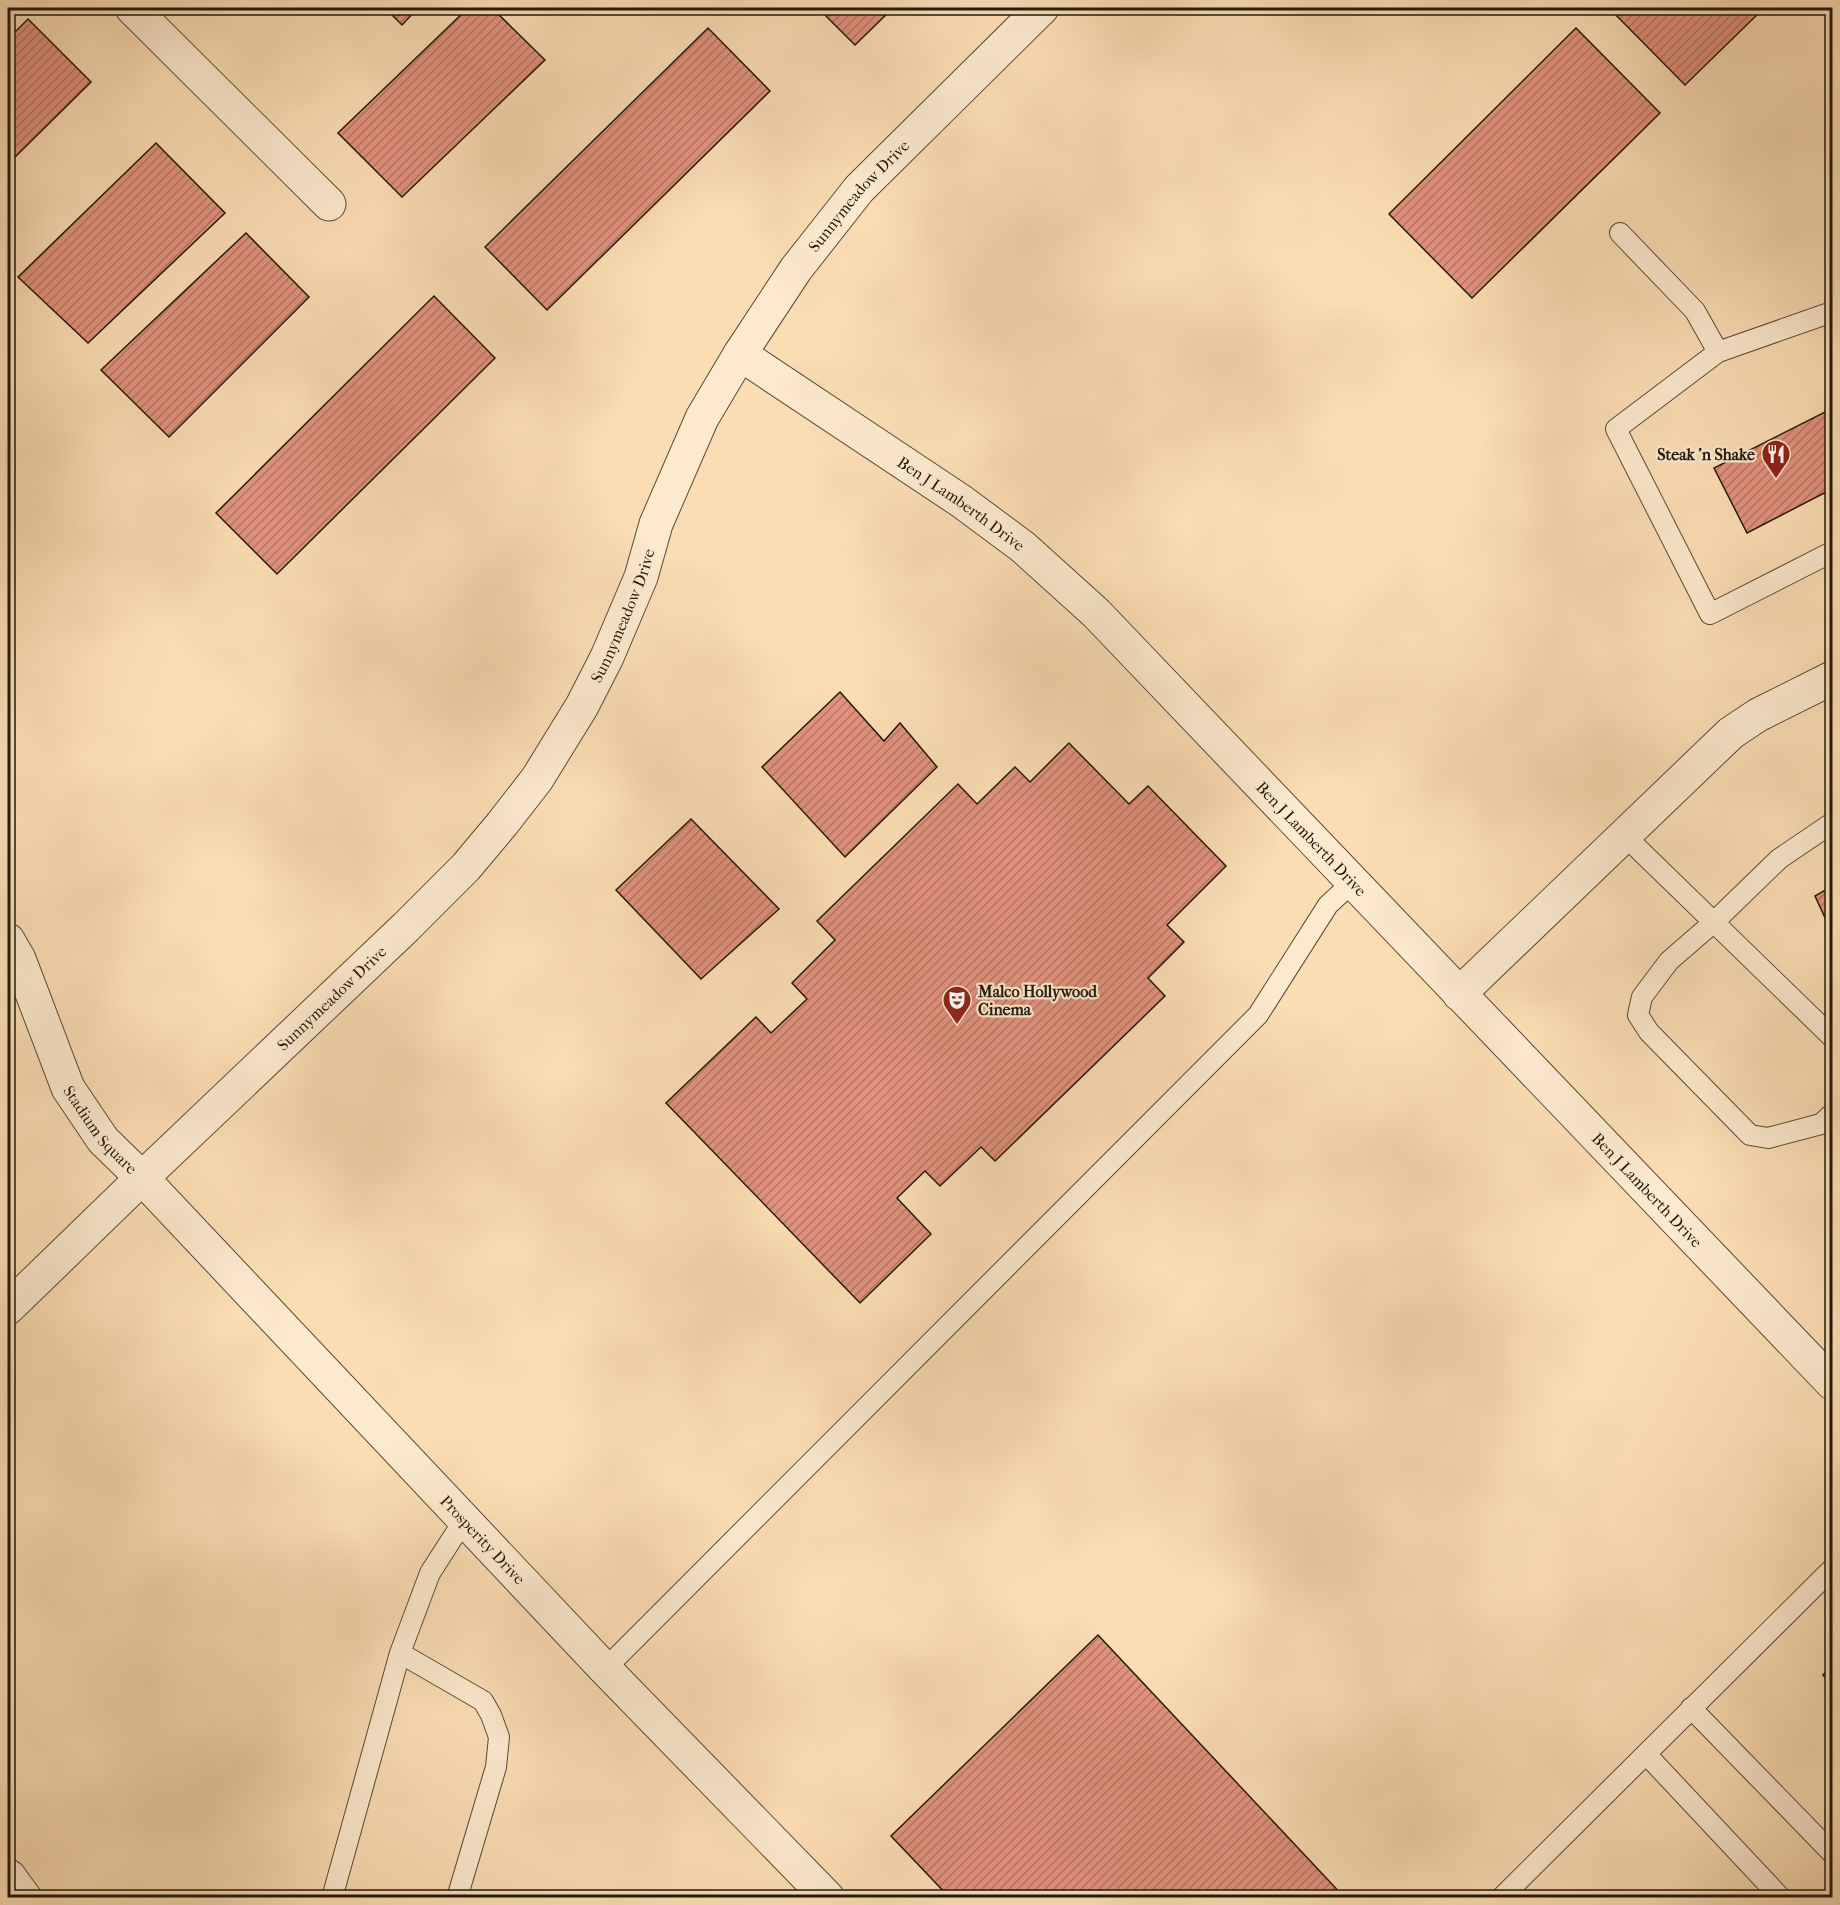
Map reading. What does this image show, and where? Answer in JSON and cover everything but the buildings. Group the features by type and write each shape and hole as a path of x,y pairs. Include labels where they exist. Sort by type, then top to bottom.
{"street":[{"name":"Sunnymeadow Drive","path":"141,1178 406,927 466,867 537,779 582,706 607,657 641,577 656,524 702,418 740,354 796,269 859,189 1042,8"},
{"path":"150,13 329,204"},
{"name":"Ben J Lamberth Drive","path":"740,354 961,501 1023,547 1096,613 1833,1383"},
{"path":"1459,994 1731,733 1758,715 1833,678"},
{"name":"Stadium Square","path":"8,940 19,959 68,1088 103,1140 141,1178 8,1308"},
{"name":"Prosperity Drive","path":"141,1178 605,1669 828,1898"}],"lane":[{"path":"1620,233 1695,311 1718,352"},
{"path":"1833,312 1718,352 1616,429 1710,614 1833,552"},
{"path":"1833,823 1779,859 1714,922 1669,961 1642,997 1638,1015 1649,1032 1750,1135 1768,1138 1821,1124 1833,1114"},
{"path":"1624,835 1833,1036"},
{"path":"605,1669 1258,1015 1328,905 1353,882"},
{"path":"332,1898 400,1653 430,1573 464,1520"},
{"path":"1501,1898 1833,1569"},
{"path":"400,1653 483,1701 492,1715 500,1737 496,1767 457,1898"},
{"path":"1691,1708 1833,1853"},
{"path":"1646,1754 1781,1898"},
{"path":"8,1868 14,1872 33,1898"}],"place":[{"name":"Steak 'n Shake","path":"1776,480"},
{"name":"Malco Hollywood Cinema","path":"957,1026"}]}
